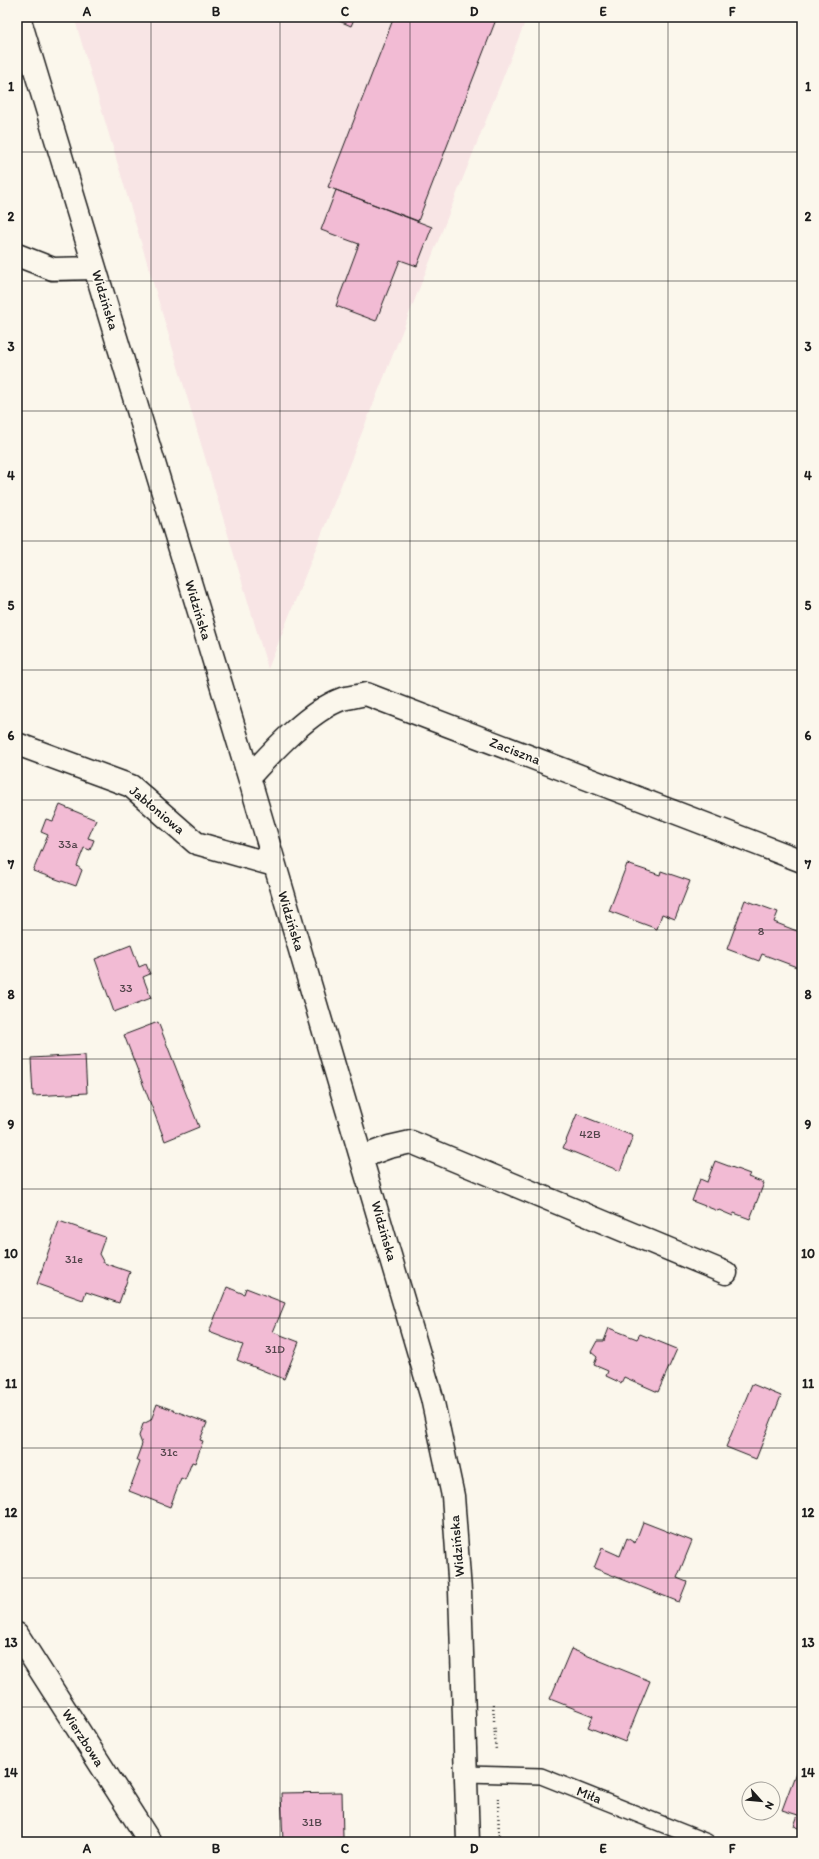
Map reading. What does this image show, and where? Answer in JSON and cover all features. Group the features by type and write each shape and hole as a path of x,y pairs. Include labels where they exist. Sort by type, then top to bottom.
{"street":[{"name":"Widzińska","path":"19,17 249,777 432,1398 453,1496 460,1591 468,1842"},
{"path":"17,255 53,269 95,268"},
{"name":"Zaciszna","path":"249,777 285,740 319,712 342,699 366,694 802,861"},
{"name":"Jabłoniowa","path":"17,744 132,786 196,843 274,865"},
{"path":"362,1157 389,1147 411,1142 726,1273"},
{"name":"Wierzbowa","path":"17,1634 150,1842"}],"lane":[{"name":"Miła","path":"466,1774 541,1776 708,1842"}],"shaded area":[{"path":"74,17 527,17 268,669"}],"building":[{"path":"330,17 355,17 351,26"},
{"path":"394,17 497,17 418,221 328,187"},
{"path":"336,190 432,227 417,266 400,260 376,321 336,306 359,244 321,230"},
{"path":"60,805 96,820 88,838 94,840 90,850 84,848 77,866 82,870 76,886 33,871 48,835 41,832 46,819 53,821"},
{"path":"627,864 660,875 661,871 690,881 675,919 662,914 657,929 609,911"},
{"path":"745,900 778,912 774,922 802,933 802,969 762,954 759,961 727,949"},
{"path":"131,945 139,967 146,964 150,974 143,977 151,998 114,1012 95,959"},
{"path":"158,1022 199,1127 165,1141 124,1035"},
{"path":"85,1055 87,1093 33,1096 31,1058"},
{"path":"577,1114 633,1136 620,1171 563,1148"},
{"path":"715,1161 750,1174 748,1177 764,1183 750,1219 734,1213 733,1216 692,1201 700,1179 707,1182"},
{"path":"59,1221 105,1237 99,1254 104,1263 130,1272 119,1303 86,1292 83,1300 37,1284"},
{"path":"227,1287 244,1294 246,1288 285,1303 273,1332 299,1342 284,1379 237,1360 243,1345 209,1332"},
{"path":"609,1328 637,1339 640,1334 677,1349 658,1392 624,1377 621,1383 606,1376 608,1371 594,1365 597,1357 591,1352 597,1341 604,1341"},
{"path":"752,1384 781,1396 756,1459 726,1447"},
{"path":"157,1404 207,1423 200,1440 203,1441 195,1463 192,1462 185,1480 181,1478 170,1507 129,1491 140,1462 136,1460 142,1444 139,1436 143,1424 151,1420"},
{"path":"643,1522 692,1541 677,1578 687,1582 679,1602 594,1568 602,1548 620,1556 627,1538 635,1543"},
{"path":"571,1649 650,1681 625,1742 588,1727 593,1716 550,1699"},
{"path":"801,1759 802,1829 794,1826 798,1815 782,1810"},
{"path":"342,1792 343,1838 322,1839 323,1842 283,1842 281,1793"}]}
